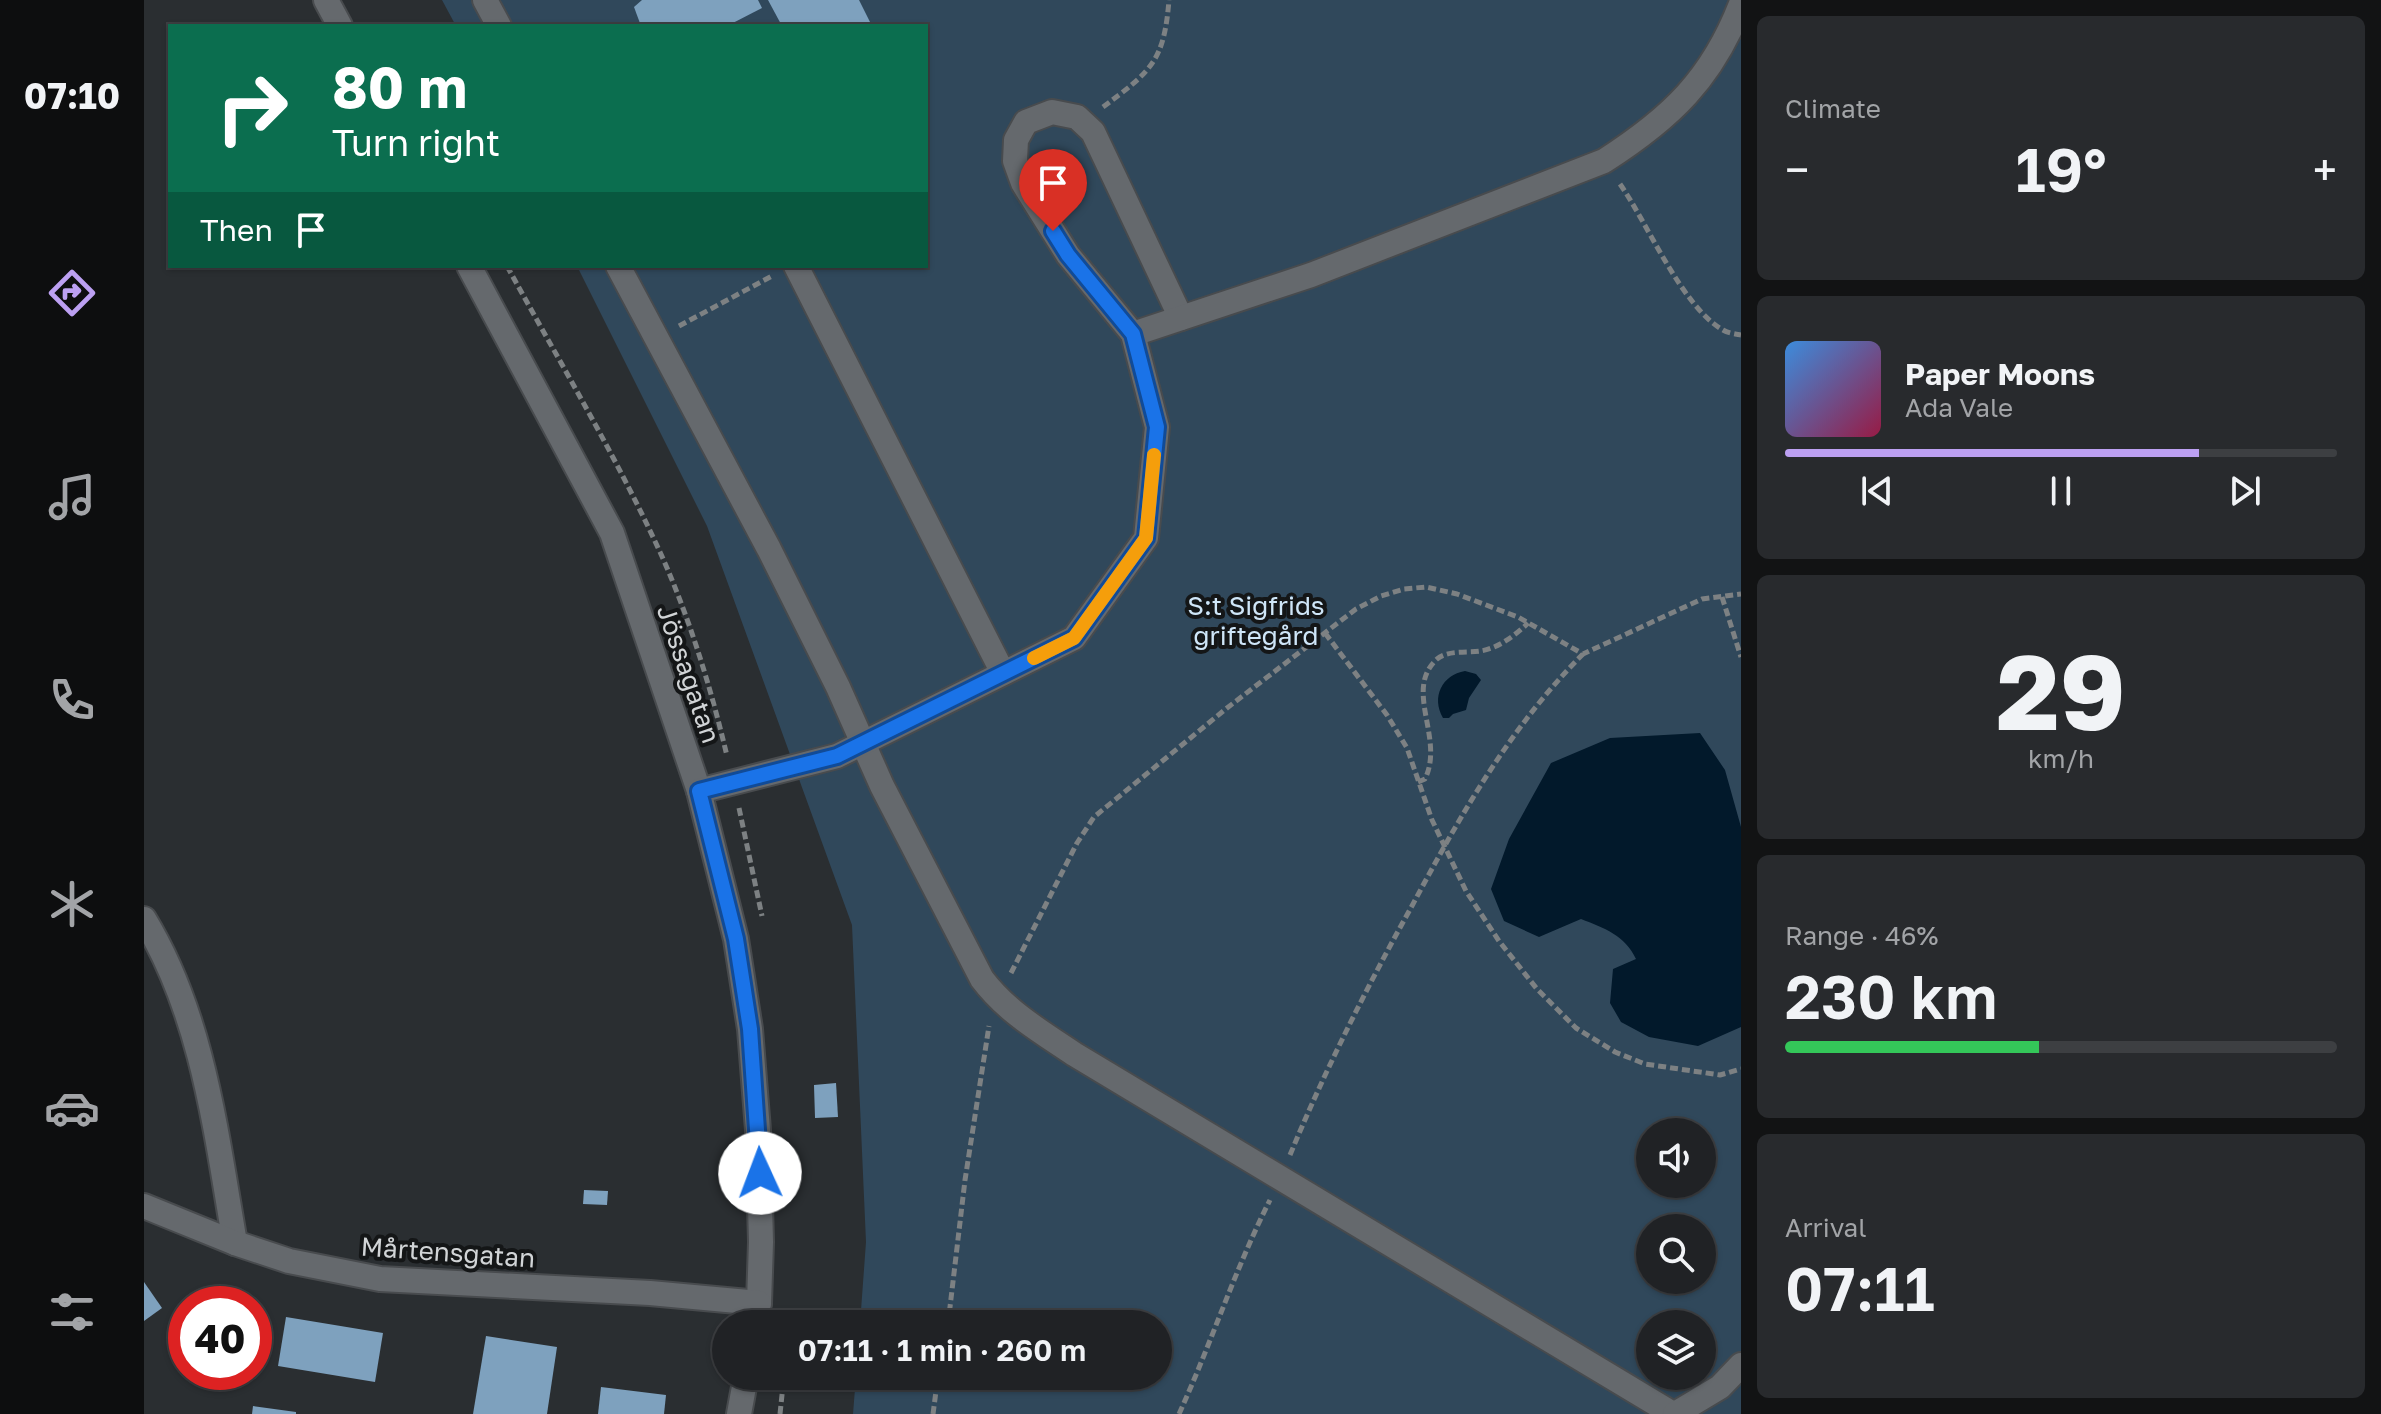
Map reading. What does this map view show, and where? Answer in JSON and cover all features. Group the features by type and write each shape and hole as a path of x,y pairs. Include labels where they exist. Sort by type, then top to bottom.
{"street":[{"path":"326,0 339,24"},
{"path":"485,0 498,24"},
{"path":"1133,334 1311,275 1604,161 1639,139 1670,113 1701,79 1728,38 1741,4"},
{"path":"699,791 837,756 1074,638 1146,538 1157,427 1133,334 1068,255 1023,183 1015,161 1016,140 1026,122 1052,112 1077,117 1093,132 1181,318"},
{"name":"Jössagatan","path":"470,268 612,533 699,791 736,939 750,1029 760,1173 757,1310"},
{"path":"619,268 769,549 865,743 889,800 982,979 998,1000 1022,1020 1074,1054 1674,1414 1720,1387 1741,1365"},
{"path":"787,270 1003,673"},
{"path":"144,919 165,953 205,1070 235,1243"},
{"name":"Mårtensgatan","path":"144,1206 289,1261 380,1279 636,1292 735,1310"},
{"path":"739,1414 743,1390"}],"path":[{"path":"1082,121 1143,76 1156,60 1166,35 1169,0"},
{"path":"1604,161 1631,200 1681,286 1701,312 1724,331 1741,335"},
{"path":"657,338 787,270"},
{"path":"950,1310 965,1180 990,1017 1077,843 1094,817 1356,609 1381,596 1426,587 1457,594 1528,623 1583,654"},
{"path":"1179,1414 1312,1101 1375,973 1474,793 1522,722 1583,654 1702,599 1741,594"},
{"path":"1722,597 1741,657"},
{"path":"1418,782 1425,779 1433,756 1422,692 1430,666 1442,655 1495,647 1528,623"},
{"path":"1325,633 1387,715 1407,748 1427,807 1466,891 1499,941 1537,989 1576,1028 1615,1052 1645,1064 1720,1075 1740,1073"},
{"path":"780,1414 783,1390"},
{"path":"933,1414 936,1390"}],"green space":[{"name":"S:t Sigfrids griftegård","path":"442,0 1741,0 1741,1414 853,1414 855,1390 1172,1390 1172,1310 861,1310 866,1242 852,925 707,526 578,268 928,268 928,24 455,24"}],"shaded area":[{"path":"1465,671 1476,674 1481,680 1469,698 1466,710 1443,718 1438,702 1441,688 1450,677"},
{"path":"1700,733 1725,770 1741,827 1741,1027 1698,1046 1649,1037 1621,1022 1610,1003 1613,969 1636,959 1620,938 1581,919 1539,937 1504,921 1491,889 1509,839 1551,763 1610,738"}],"building":[{"path":"642,0 758,0 762,8 731,24 640,24 634,7"},
{"path":"768,0 859,0 871,24 781,24"},
{"path":"836,1083 838,1117 815,1118 814,1085"},
{"path":"584,1190 608,1191 607,1205 583,1204"},
{"path":"144,1282 162,1308 144,1321"},
{"path":"286,1317 383,1333 375,1382 278,1366"},
{"path":"486,1336 557,1347 547,1414 473,1414"},
{"path":"601,1387 666,1395 664,1414 598,1414"},
{"path":"253,1406 296,1412 296,1414 252,1414"}],"slow traffic":[{"path":"1034,658 1074,638 1146,538 1154,455"}],"route":[{"path":"760,1173 750,1029 736,939 699,791 837,756 1074,638 1146,538 1157,427 1133,334 1068,255 1053,231"}]}
